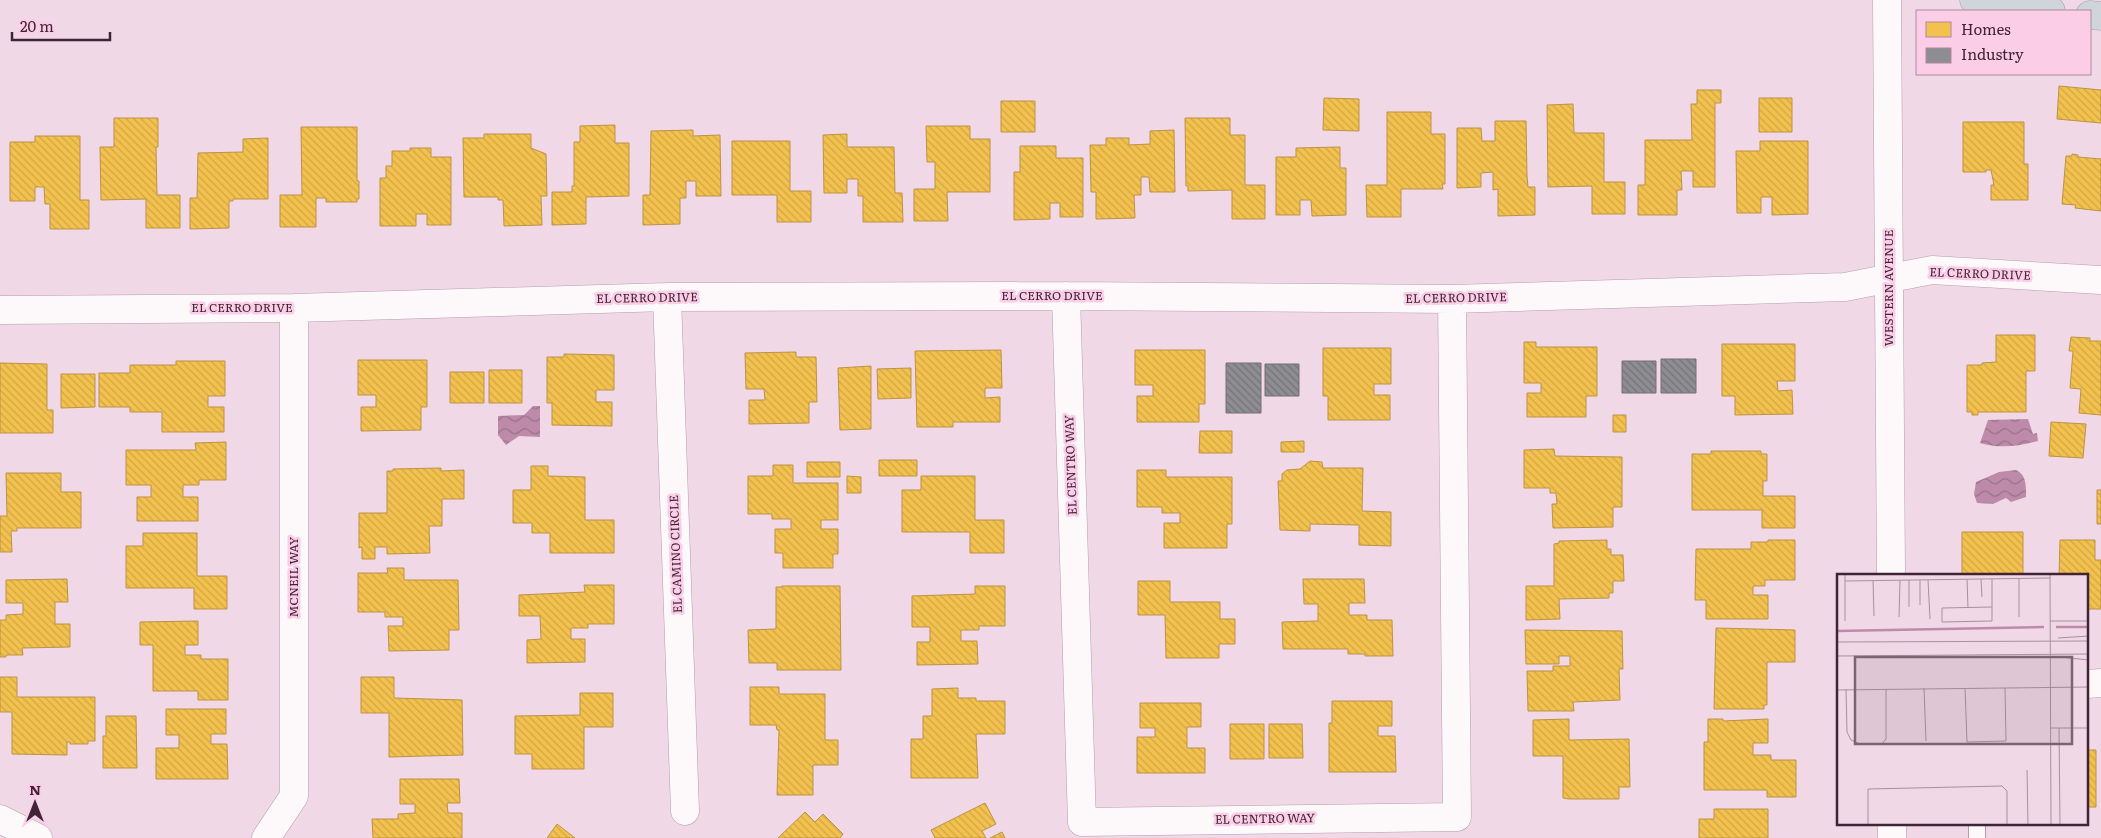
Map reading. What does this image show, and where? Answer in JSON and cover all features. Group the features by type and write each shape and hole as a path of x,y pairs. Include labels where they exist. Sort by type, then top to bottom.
{"highway":[{"path":"1980,2 2043,10"}],"street":[{"name":"WESTERN AVENUE","path":"1887,0 1891,574"},
{"name":"EL CERRO DRIVE","path":"0,310 294,308 667,297 1066,296 1452,299 1845,287 1932,270 2101,280"},
{"name":"EL CENTRO WAY","path":"1066,296 1082,822 1457,817 1452,299"},
{"name":"EL CAMINO CIRCLE","path":"667,297 685,811"},
{"name":"MCNEIL WAY","path":"266,838 294,796 294,308"},
{"path":"2088,684 2101,683"},
{"path":"0,820 38,838"}],"water":[{"path":"533,406 540,406 540,437 519,436 506,445 498,435 498,416 524,415"},
{"path":"2028,419 2033,434 2037,433 2038,441 2009,446 1980,443 1988,420"},
{"path":"2016,470 2024,478 2026,497 2011,502 2006,498 1993,504 1977,503 1974,494 1976,482 1999,472"}],"building: Homes":[{"path":"2059,86 2101,90 2101,123 2057,119"},
{"path":"1697,90 1721,90 1721,103 1715,103 1715,187 1693,187 1693,171 1681,171 1682,190 1677,190 1677,215 1638,215 1638,185 1645,185 1645,140 1692,140 1691,104 1697,104"},
{"path":"1324,98 1359,99 1359,131 1323,130"},
{"path":"1759,98 1792,98 1792,132 1759,132"},
{"path":"1001,101 1035,101 1035,132 1001,132"},
{"path":"1573,104 1574,133 1604,133 1604,182 1625,182 1625,214 1592,214 1592,186 1548,187 1547,105"},
{"path":"1387,112 1431,112 1431,134 1445,134 1445,184 1442,184 1443,189 1401,189 1401,217 1367,217 1366,185 1387,185"},
{"path":"114,118 158,118 158,147 156,147 157,195 180,195 180,228 146,228 146,199 101,200 100,147 114,147"},
{"path":"1185,118 1230,118 1230,135 1245,135 1245,185 1265,185 1265,219 1232,219 1232,190 1188,191 1188,186 1186,186"},
{"path":"1495,121 1526,121 1528,187 1535,187 1535,215 1498,216 1498,189 1493,190 1493,172 1481,173 1481,187 1457,188 1457,128 1481,128 1482,141 1495,141"},
{"path":"1963,122 2024,122 2024,164 2028,164 2028,200 1991,200 1991,185 1994,185 1991,170 1986,170 1986,172 1963,172"},
{"path":"615,125 615,143 629,143 629,196 586,197 586,224 552,225 552,192 572,192 572,186 574,186 574,142 580,142 580,126"},
{"path":"926,126 970,126 970,139 990,139 990,192 947,192 948,221 914,221 914,189 935,189 935,162 927,162"},
{"path":"301,127 357,127 359,199 357,199 357,202 326,202 326,198 316,198 316,227 280,227 280,195 302,195"},
{"path":"693,130 693,136 720,135 721,196 696,196 696,181 686,181 686,198 680,198 680,224 643,225 643,195 650,195 651,131"},
{"path":"1174,130 1175,192 1150,192 1149,177 1141,177 1141,195 1134,195 1135,218 1096,219 1096,192 1091,192 1090,145 1106,145 1106,138 1129,138 1129,145 1150,144 1150,131"},
{"path":"484,134 531,134 531,148 546,154 547,196 541,196 542,225 504,226 503,200 498,200 498,197 464,197 463,138 484,138"},
{"path":"847,134 847,147 894,147 895,193 902,193 903,222 863,222 863,196 858,196 858,179 847,179 847,193 824,193 823,135"},
{"path":"35,136 80,136 80,200 89,200 89,229 50,229 50,204 45,204 44,187 35,187 35,201 10,201 10,142 35,142"},
{"path":"268,138 268,199 233,199 233,201 229,201 229,228 190,229 190,198 197,198 198,153 243,152 243,139"},
{"path":"732,141 790,141 790,191 811,191 811,222 777,222 777,195 732,195"},
{"path":"1760,141 1808,141 1808,214 1772,215 1772,197 1761,197 1761,213 1737,213 1736,151 1760,151"},
{"path":"1020,146 1056,146 1056,158 1083,158 1083,217 1060,217 1060,203 1050,203 1050,219 1014,220 1014,172 1020,172"},
{"path":"1340,147 1340,168 1346,168 1346,215 1312,216 1311,200 1300,200 1300,215 1276,215 1276,157 1296,157 1296,148"},
{"path":"410,148 431,148 431,157 451,157 451,225 427,225 427,214 416,214 416,226 380,226 380,178 386,178 386,166 392,166 392,151 410,151"},
{"path":"2072,154 2078,155 2078,157 2101,159 2101,211 2075,208 2076,205 2062,204 2066,156 2072,156"},
{"path":"1996,335 2035,335 2035,371 2026,371 2026,412 1978,412 1978,415 1972,415 1972,412 1967,412 1967,365 1982,365 1982,363 1996,362"},
{"path":"2071,337 2090,338 2090,341 2101,341 2101,415 2079,413 2081,389 2070,388 2073,351 2069,351"},
{"path":"1524,342 1536,342 1536,347 1597,347 1597,396 1586,396 1586,417 1527,417 1527,393 1541,393 1541,383 1524,383"},
{"path":"1722,344 1795,344 1795,381 1777,381 1778,391 1792,390 1793,414 1735,415 1735,396 1722,396"},
{"path":"1323,348 1391,348 1391,384 1374,384 1374,395 1390,395 1390,420 1328,420 1328,396 1323,396"},
{"path":"1001,350 1002,388 985,388 985,398 1000,397 1000,422 953,422 953,427 917,427 915,351"},
{"path":"1135,350 1205,350 1205,404 1199,404 1199,422 1137,422 1137,396 1153,396 1153,385 1135,385"},
{"path":"796,352 796,357 816,357 817,402 809,402 809,423 749,424 749,400 765,400 764,389 746,389 745,353"},
{"path":"564,354 614,355 614,390 596,390 596,402 612,402 612,426 552,425 552,403 547,403 547,357 564,357"},
{"path":"358,360 427,360 427,407 421,407 421,430 361,431 361,407 376,407 376,395 358,395"},
{"path":"176,361 225,361 225,396 208,396 208,407 224,407 224,432 162,432 162,412 130,412 130,407 99,407 99,373 130,373 130,365 176,365"},
{"path":"0,363 47,364 47,410 53,410 53,433 0,433"},
{"path":"871,366 871,429 840,430 838,368"},
{"path":"911,368 911,398 878,399 877,369"},
{"path":"489,370 522,370 522,403 489,403"},
{"path":"450,372 484,372 484,403 450,403"},
{"path":"61,374 95,374 95,407 61,408"},
{"path":"1613,415 1626,415 1626,432 1613,432"},
{"path":"2051,422 2086,424 2083,458 2049,456"},
{"path":"1200,431 1232,431 1232,453 1199,453"},
{"path":"1304,441 1304,452 1281,452 1281,442"},
{"path":"226,442 226,480 199,480 199,485 183,485 183,497 198,497 198,521 137,521 137,497 151,497 151,485 126,485 126,450 196,450 195,443"},
{"path":"1554,449 1555,456 1622,457 1622,507 1613,507 1613,527 1553,528 1552,504 1557,504 1556,493 1550,493 1550,488 1524,488 1524,450"},
{"path":"1711,451 1761,451 1761,454 1767,454 1767,481 1763,481 1763,496 1795,496 1795,528 1762,528 1762,510 1692,510 1692,454 1711,454"},
{"path":"879,460 917,460 917,476 879,476"},
{"path":"1310,461 1322,462 1323,468 1363,468 1362,511 1391,512 1391,546 1359,545 1359,525 1310,524 1310,531 1280,530 1278,481 1282,481 1282,474 1287,470 1300,469"},
{"path":"807,462 840,462 840,477 807,477"},
{"path":"773,465 793,465 793,483 838,483 838,520 821,520 821,529 838,529 838,554 833,554 833,568 783,568 783,553 775,553 775,529 791,529 791,519 772,519 772,514 748,514 748,476 773,476"},
{"path":"531,466 548,466 548,476 585,477 585,520 614,520 614,553 550,553 550,533 532,533 532,523 513,523 513,490 531,490"},
{"path":"441,468 441,471 464,470 464,499 442,499 442,526 429,526 430,553 387,554 387,547 375,547 375,559 362,559 362,547 359,548 359,513 387,513 387,471 393,471 393,469"},
{"path":"1137,470 1166,470 1166,477 1232,477 1232,524 1227,524 1227,548 1164,548 1164,523 1180,523 1180,513 1162,513 1162,507 1137,507"},
{"path":"6,473 61,473 61,492 81,492 81,528 17,528 17,531 11,531 12,552 0,552 0,516 7,516"},
{"path":"847,476 861,477 861,493 847,493"},
{"path":"921,476 975,476 975,520 1004,520 1004,553 970,553 970,532 902,532 902,490 921,490"},
{"path":"2097,490 2101,490 2101,524 2097,524"},
{"path":"1962,532 2023,532 2023,574 1962,574"},
{"path":"143,533 197,533 197,576 227,576 227,609 194,609 194,588 126,588 126,546 143,546"},
{"path":"1607,540 1607,549 1611,549 1611,555 1623,555 1624,581 1613,581 1613,593 1609,593 1609,598 1559,599 1560,619 1526,620 1526,586 1554,586 1554,544 1559,543 1559,541"},
{"path":"1768,540 1795,540 1795,580 1765,580 1765,586 1753,586 1753,595 1768,595 1768,619 1706,619 1706,600 1695,600 1696,549 1751,549 1751,542 1768,542"},
{"path":"2060,540 2095,540 2095,560 2101,560 2101,609 2088,609 2088,574 2059,574"},
{"path":"387,568 404,568 404,580 458,580 459,630 449,630 449,650 389,651 388,626 403,626 403,617 385,617 385,612 358,612 358,573 388,573"},
{"path":"67,579 68,602 55,602 55,624 70,624 70,647 22,648 23,655 0,657 0,620 6,620 6,615 23,614 23,603 6,603 6,580"},
{"path":"1303,579 1364,579 1365,603 1349,603 1349,615 1367,615 1367,620 1392,620 1393,656 1348,654 1348,649 1283,649 1282,622 1318,621 1318,604 1304,604"},
{"path":"1138,581 1170,581 1170,602 1220,602 1220,619 1235,619 1235,644 1219,644 1219,658 1166,658 1165,615 1138,615"},
{"path":"584,585 614,585 614,624 588,624 588,628 571,628 571,639 585,639 585,662 527,663 527,640 541,639 540,616 519,616 519,595 585,592"},
{"path":"840,586 841,670 777,670 777,663 749,663 748,630 776,629 776,587"},
{"path":"975,586 1005,586 1005,626 979,626 979,630 961,630 961,641 977,641 978,664 917,665 917,642 930,642 930,627 912,627 912,596 975,594"},
{"path":"198,621 198,645 185,645 185,655 201,655 201,659 228,659 228,700 198,700 198,691 153,691 153,645 140,645 140,622"},
{"path":"1716,628 1795,630 1795,662 1767,662 1767,705 1764,705 1764,709 1714,709"},
{"path":"1525,630 1622,631 1623,669 1619,669 1620,700 1573,702 1574,711 1528,711 1527,671 1553,671 1553,666 1570,666 1570,656 1559,656 1559,664 1526,664"},
{"path":"0,677 17,677 17,697 95,697 95,741 88,741 88,744 70,744 70,742 67,742 67,755 12,754 12,712 0,712"},
{"path":"361,677 394,677 394,698 462,700 463,755 389,757 389,713 361,713"},
{"path":"750,687 779,687 779,694 825,694 825,740 838,740 838,765 813,765 813,795 777,795 779,730 777,730 776,725 750,725"},
{"path":"958,688 958,698 976,698 976,701 1005,701 1005,734 976,734 978,778 911,778 911,739 923,739 923,716 932,716 932,689"},
{"path":"580,693 613,693 613,727 584,727 584,769 532,769 532,754 515,754 515,716 580,715"},
{"path":"1332,701 1392,701 1392,726 1378,726 1378,736 1395,736 1396,772 1329,772 1329,723 1332,723"},
{"path":"1140,703 1201,703 1201,727 1187,727 1187,748 1205,748 1205,773 1137,773 1137,737 1155,737 1155,728 1140,728"},
{"path":"166,709 226,709 226,734 211,734 211,744 227,744 228,779 156,779 156,748 179,748 179,735 166,735"},
{"path":"106,716 136,716 137,768 103,768 103,736 106,736"},
{"path":"1569,719 1569,740 1629,739 1630,787 1619,787 1619,799 1563,798 1563,756 1533,756 1533,720"},
{"path":"1708,719 1723,719 1723,721 1768,719 1768,743 1753,743 1753,755 1771,755 1771,760 1796,760 1796,797 1767,797 1767,790 1704,790 1704,742 1708,742"},
{"path":"1230,724 1264,724 1264,759 1230,759"},
{"path":"1269,724 1302,724 1303,758 1269,758"},
{"path":"2088,750 2096,750 2096,807 2088,807"},
{"path":"400,779 459,779 460,803 447,803 448,813 462,813 462,838 373,838 372,819 398,819 398,814 415,813 415,804 400,804"},
{"path":"985,803 996,824 982,831 986,838 935,838 931,830"},
{"path":"1714,809 1768,809 1768,838 1699,838 1699,819 1714,819"},
{"path":"805,812 815,822 823,814 843,834 840,838 778,838"},
{"path":"557,824 575,838 547,838"},
{"path":"1002,832 1005,838 990,838"}],"building: Industry":[{"path":"1661,359 1696,359 1696,393 1661,393"},
{"path":"1622,361 1656,361 1656,393 1622,393"},
{"path":"1226,363 1261,363 1261,413 1226,413"},
{"path":"1265,364 1299,364 1299,396 1265,396"}]}
